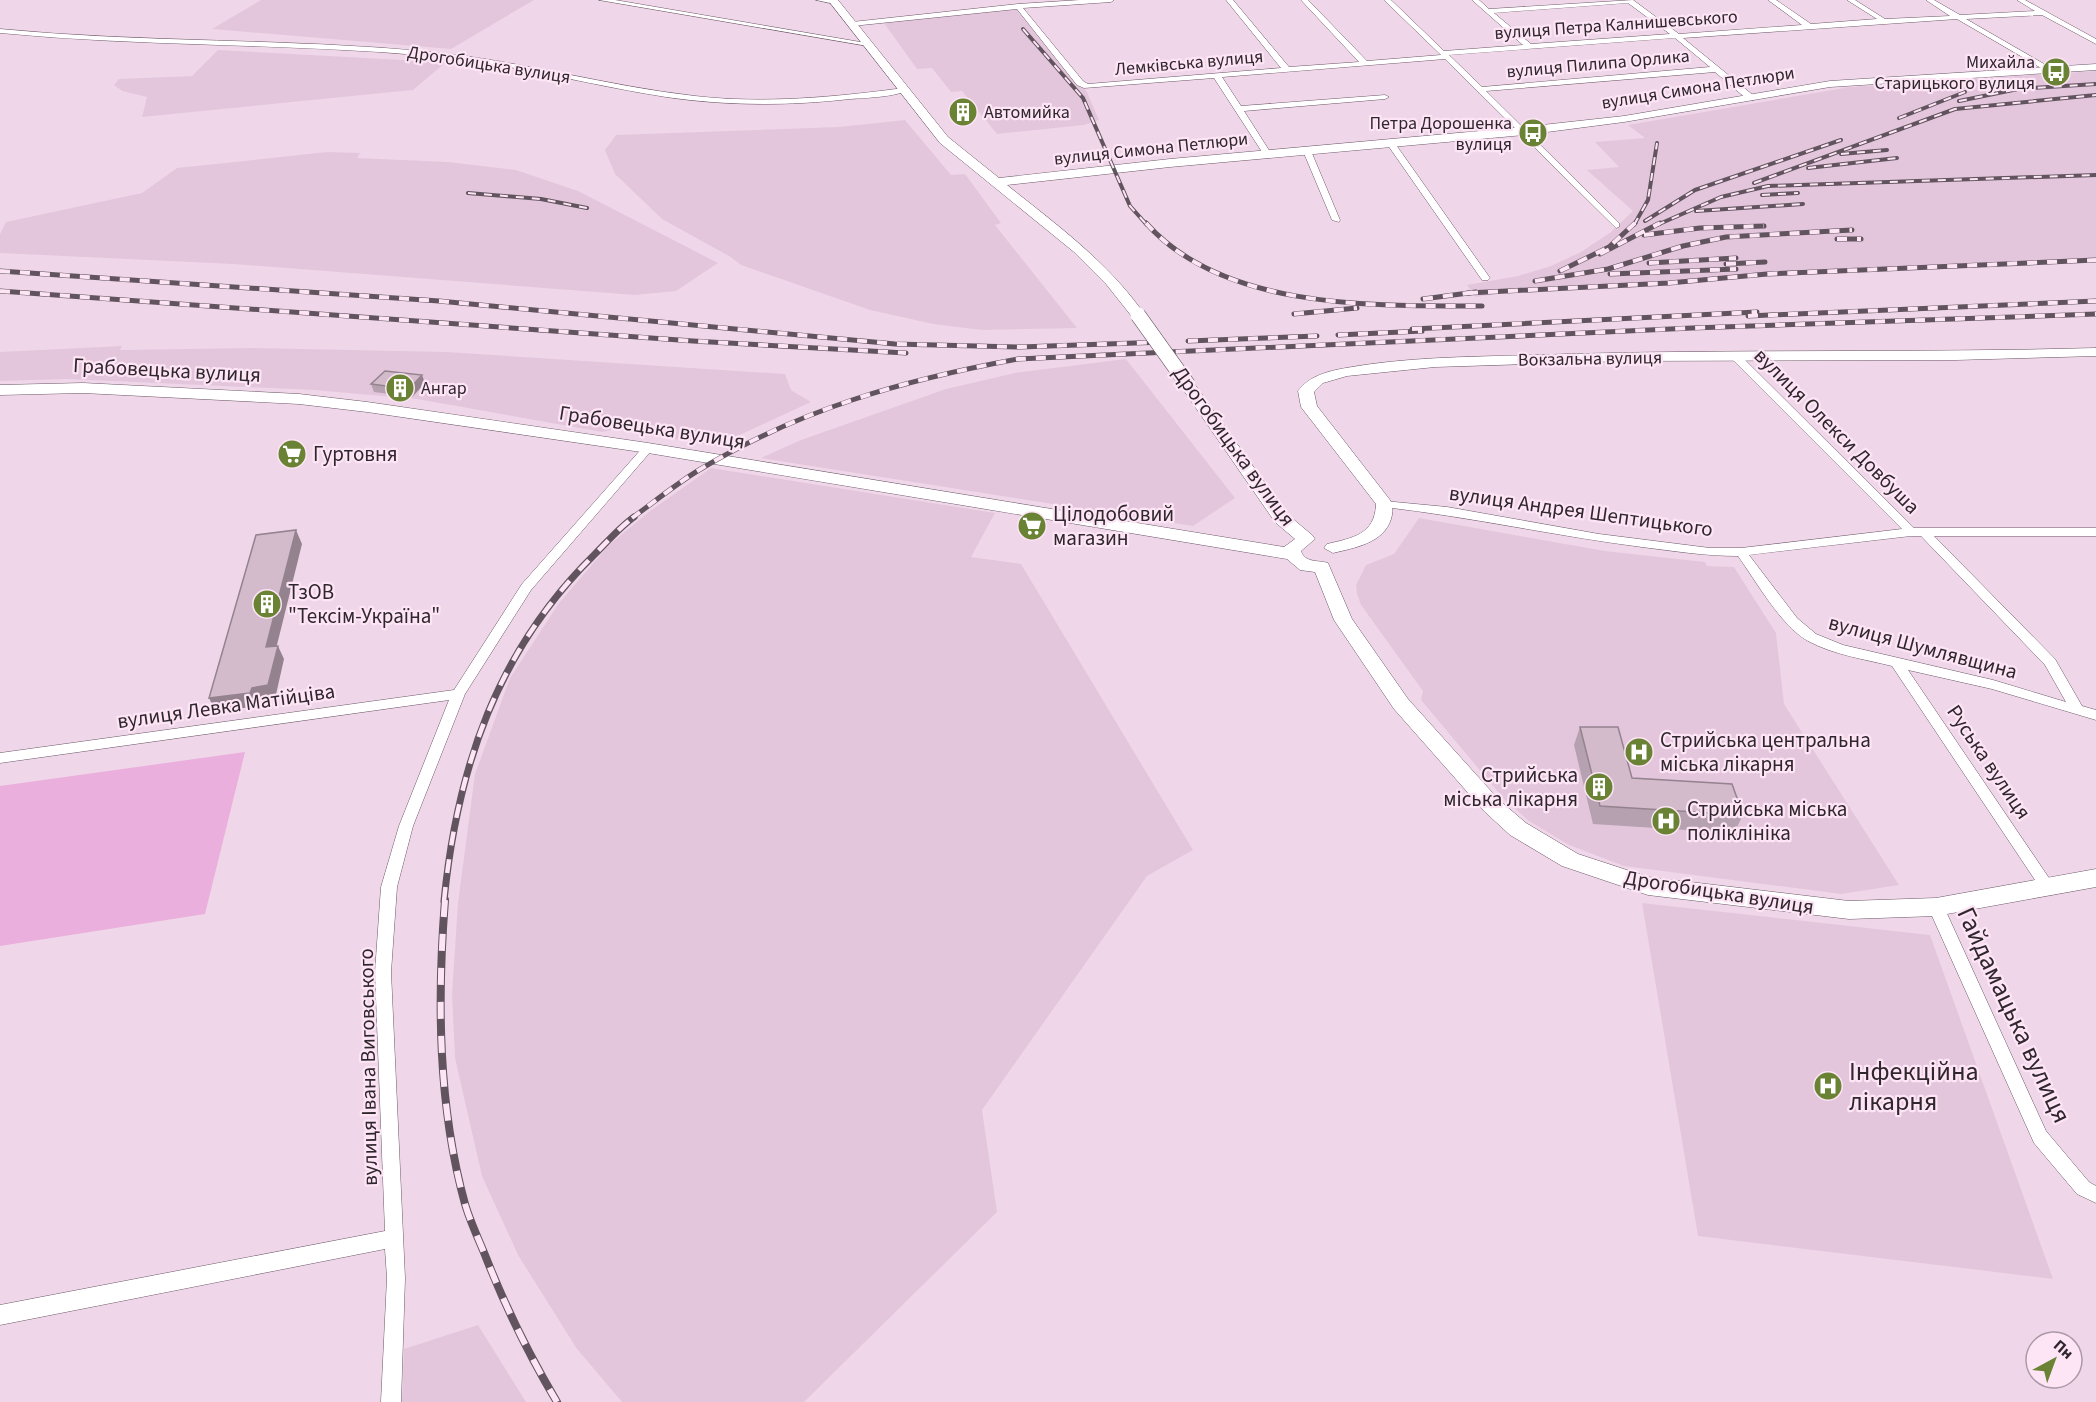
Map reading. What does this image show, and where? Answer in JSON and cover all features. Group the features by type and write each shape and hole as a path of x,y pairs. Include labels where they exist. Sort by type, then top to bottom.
{"main road":[{"name":"Дрогобицька вулиця","path":"834,1 944,140 998,182 1096,265 1138,315 1281,518 1306,539"},
{"name":"вулиця Симона Петлюри","path":"998,182 1170,163 1524,131 1624,119 1848,83 2096,67"},
{"name":"Вокзальна вулиця","path":"1384,504 1309,407 1306,391 1318,380 1346,372 1435,363 1624,357 1956,356 2096,352"},
{"name":"Грабовецька вулиця","path":"0,390 83,388 299,399 648,448 1292,554"},
{"path":"1334,548 1358,542 1378,529 1385,518 1384,504"},
{"path":"1306,539 1322,541 1334,548 1336,552 1334,561 1322,567 1306,566 1292,554 1295,545 1306,539"},
{"name":"Дрогобицька вулиця","path":"1322,567 1342,620 1401,704 1492,806 1518,829 1543,846 1596,870 1648,886 1850,910 1936,906 2096,878"}],"street":[{"path":"602,0 868,44"},
{"path":"819,0 834,1"},
{"path":"852,24 1019,4 1109,0"},
{"name":"Лемківська вулиця","path":"1229,0 1287,70"},
{"path":"1304,0 1365,64"},
{"path":"1387,0 1524,131 1616,225"},
{"path":"1475,0 1530,47"},
{"path":"1771,0 1810,27"},
{"path":"1850,0 1884,21"},
{"path":"1929,0 2048,70"},
{"path":"2020,0 2096,42"},
{"path":"1488,11 1629,1 1677,36 1751,98"},
{"name":"Лемківська вулиця","path":"1019,4 1080,83 1094,86 1365,64 1445,55"},
{"name":"вулиця Петра Калнишевського","path":"1445,55 1884,21 2043,13"},
{"name":"Дрогобицька вулиця","path":"0,31 137,41 435,55 669,95 725,101 783,102 904,90"},
{"name":"вулиця Пилипа Орлика","path":"1481,89 1718,69"},
{"path":"1217,76 1268,155"},
{"path":"1239,109 1385,97"},
{"path":"1391,144 1485,279"},
{"path":"1307,151 1336,220"},
{"name":"вулиця Олекси Довбуша","path":"1737,357 2050,662 2077,709"},
{"name":"вулиця Івана Виговського","path":"391,1402 396,1288 383,972 389,886 406,826 458,694 526,587 648,448"},
{"name":"вулиця Андрея Шептицького","path":"1384,504 1447,511 1657,546 1741,552 1917,532 2096,532"},
{"name":"вулиця Шумлявщина","path":"1741,552 1792,621 1811,637 1839,649 1993,685 2096,715"},
{"name":"Руська вулиця","path":"1897,663 2046,885"},
{"name":"вулиця Левка Матійціва","path":"0,758 458,694"},
{"name":"Гайдамацька вулиця","path":"1936,906 2040,1137 2083,1188 2096,1195"},
{"path":"0,1315 394,1238"}],"shaded area":[{"path":"261,0 534,0 451,49 212,29"},
{"path":"1018,10 1077,84 1086,90 1099,120 1084,125 997,134 962,91 951,92 932,68 917,69 884,23"},
{"path":"218,50 445,63 413,90 142,117 147,97 122,91 114,85 119,79 192,76"},
{"path":"2096,71 2096,261 1515,291 1476,297 1467,285 1518,276 1551,266 1581,252 1611,232 1633,211 1587,170 1619,167 1595,142 1645,138 1628,125 1850,87"},
{"path":"905,120 951,175 965,174 1001,223 995,225 1077,328 982,330 933,324 870,310 741,265 662,219 615,174 605,150 616,135 839,127"},
{"path":"328,152 360,153 357,158 448,162 516,170 578,191 718,263 676,291 635,295 233,264 0,253 0,234 6,222 142,193 177,168"},
{"path":"122,346 120,350 253,348 447,352 785,374 791,390 811,402 716,446 616,429 602,432 417,399 314,390 68,379 0,381 0,352"},
{"path":"1126,359 1235,498 1193,526 761,458 801,440 946,389 1015,373"},
{"path":"711,468 995,513 971,557 1021,564 1193,850 1147,876 982,1110 997,1212 804,1402 622,1402 577,1349 518,1255 482,1176 455,1058 452,994 458,903 475,774 510,678 559,603 609,545 650,511"},
{"name":"Стрийська центральна міська лікарня","path":"1419,518 1605,551 1705,562 1707,566 1734,567 1776,633 1784,704 1899,885 1841,894 1624,866 1569,845 1529,821 1504,799 1421,700 1423,691 1361,605 1357,594 1356,585 1366,565 1394,554"},
{"path":"245,752 205,914 0,946 0,786"},
{"name":"Інфекційна лікарня","path":"1642,903 1930,935 2053,1279 1698,1236"},
{"path":"478,1325 526,1402 402,1402 404,1349"}],"building":[{"path":"385,371 422,375 409,389 371,384"},
{"name":"ТзОВ \"Тексім-Україна\"","path":"296,530 266,647 278,646 268,685 252,688 250,693 209,698 256,535"},
{"path":"1580,727 1618,727 1632,778 1732,784 1743,815 1600,806"}],"railway":[{"path":"1023,29 1083,98 1130,206 1147,225"},
{"path":"1959,101 2018,89 2096,84"},
{"path":"1899,118 1965,92"},
{"path":"1754,183 1955,109 2096,95"},
{"path":"1645,221 1695,190 1841,140"},
{"path":"1634,225 1648,200 1657,143"},
{"path":"1841,154 1887,150"},
{"path":"1808,168 1897,158"},
{"path":"1657,225 1721,197 1768,186 2096,175"},
{"path":"468,193 541,199 587,208"},
{"path":"1762,195 1798,193"},
{"path":"1696,211 1803,204"},
{"path":"1146,223 1178,252 1216,273 1258,287 1303,297 1349,303 1482,306"},
{"path":"1560,271 1609,247 1635,223"},
{"path":"1600,254 1660,223"},
{"path":"1644,235 1700,228 1764,226"},
{"path":"1535,281 1608,269 1683,246 1726,237 1852,230"},
{"path":"1837,239 1861,239"},
{"path":"1649,263 1736,258"},
{"path":"1469,293 1669,283 1767,274 2096,260"},
{"path":"1726,264 1765,262"},
{"path":"1610,274 1736,269"},
{"path":"0,271 439,301 895,344 1020,347 1164,342"},
{"path":"0,291 693,341 906,353"},
{"path":"1469,293 1476,292"},
{"path":"1423,299 1469,293"},
{"path":"1748,316 2096,301"},
{"path":"1294,314 1357,308"},
{"path":"1412,329 1757,312"},
{"path":"632,518 699,470 775,430 894,387 1018,359 1692,328 2096,314"},
{"path":"1338,335 1422,331"},
{"path":"1188,341 1317,336"},
{"path":"444,901 459,804 488,714 508,671 532,630 561,591 634,517"},
{"path":"445,900 441,976 442,1053 449,1129 456,1167 469,1217 501,1293 527,1348 557,1402"}],"place":[{"name":"Михайла Старицького вулиця","path":"2056,72"},
{"name":"Автомийка","path":"963,112"},
{"name":"Петра Дорошенка вулиця","path":"1533,133"},
{"name":"Ангар","path":"400,388"},
{"name":"Гуртовня","path":"292,454"},
{"name":"Цілодобовий магазин","path":"1032,526"},
{"name":"ТзОВ \"Тексім-Україна\"","path":"267,604"},
{"name":"Стрийська центральна міська лікарня","path":"1639,752"},
{"name":"Стрийська міська лікарня","path":"1599,787"},
{"name":"Стрийська міська поліклініка","path":"1666,821"},
{"name":"Інфекційна лікарня","path":"1828,1086"}]}
